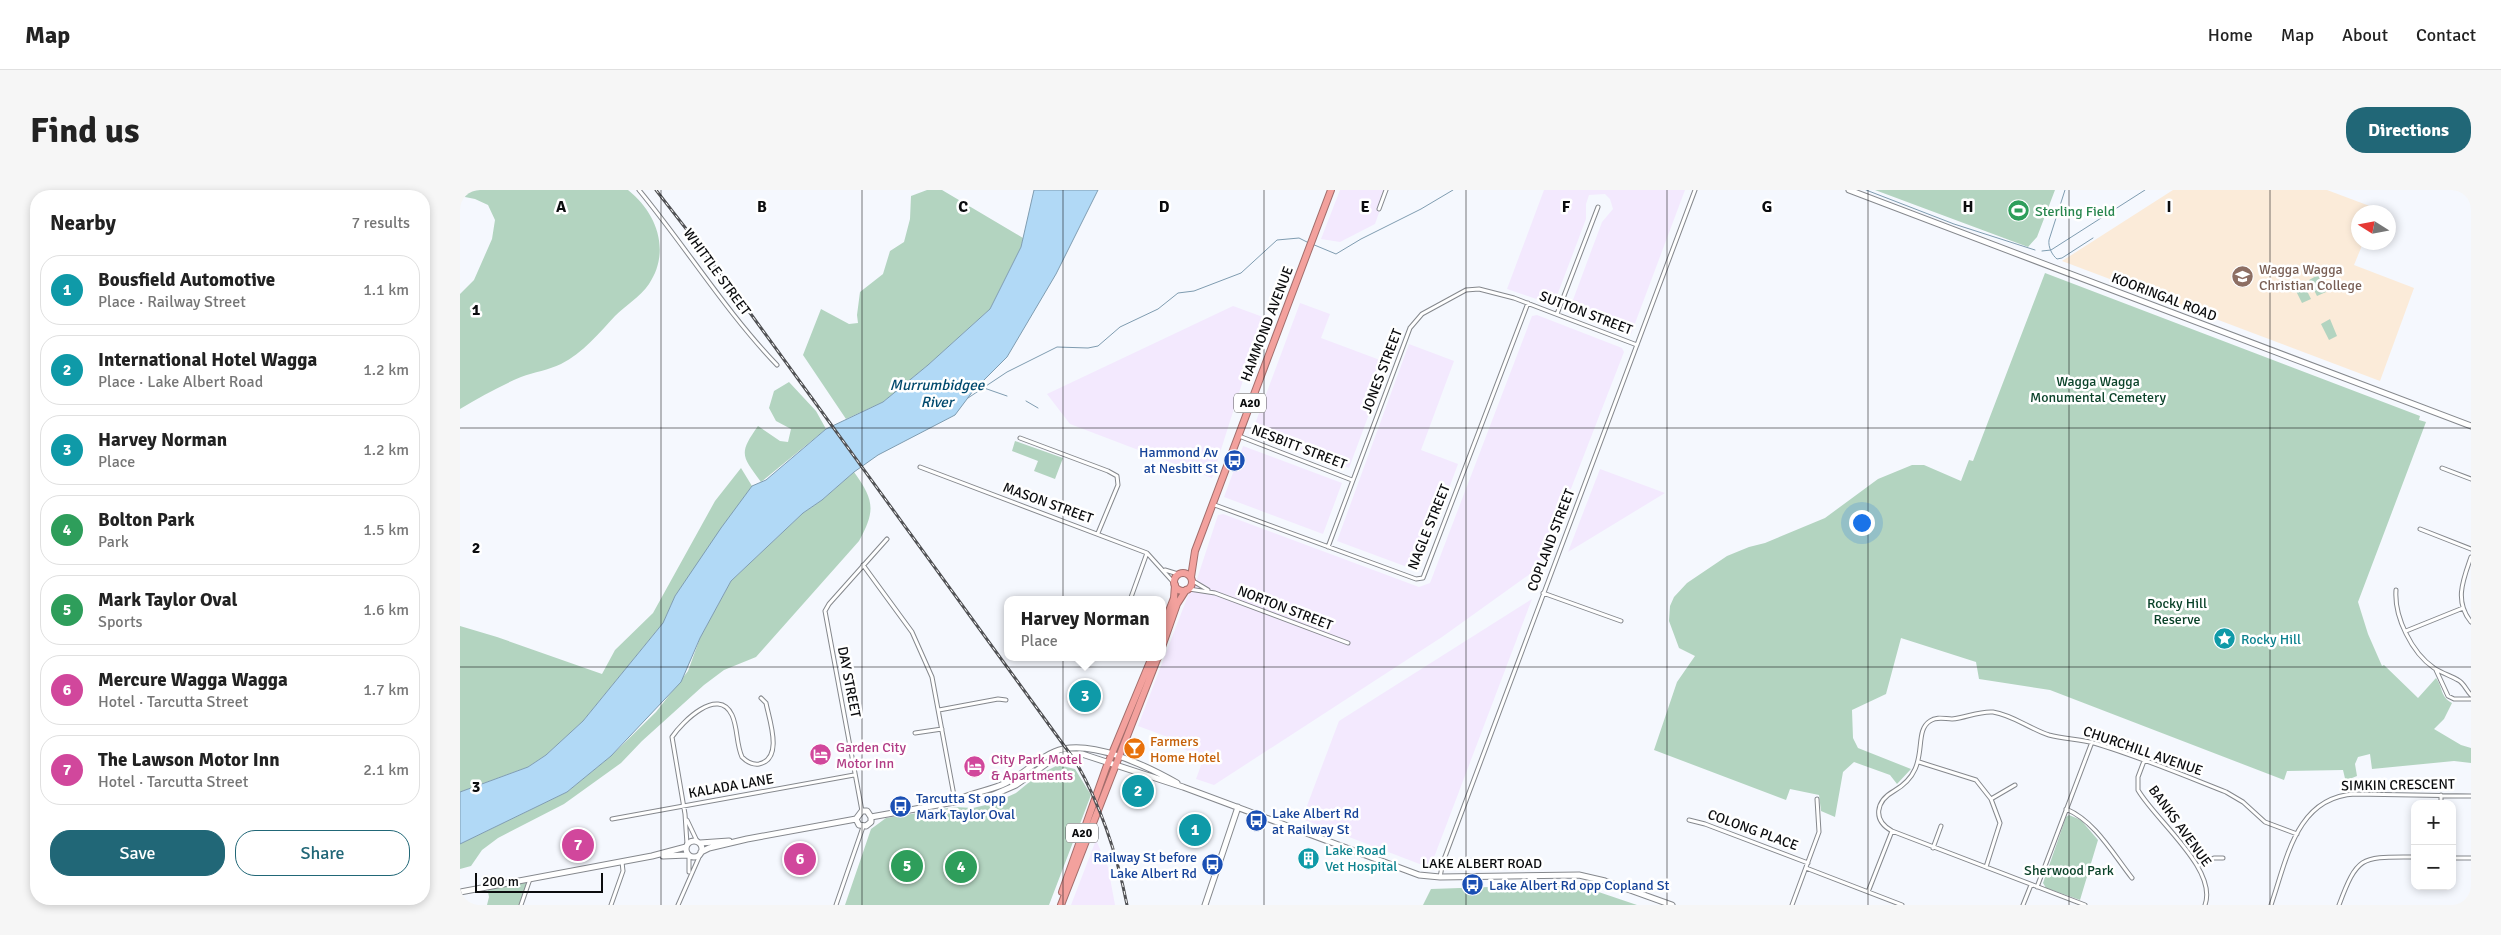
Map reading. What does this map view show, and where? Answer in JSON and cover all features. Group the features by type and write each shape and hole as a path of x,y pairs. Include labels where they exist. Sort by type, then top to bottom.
{"highway":[{"name":"HAMMOND AVENUE","path":"1192,578 1195,551 1331,190"},
{"name":"HAMMOND AVENUE","path":"1180,573 1195,551"},
{"path":"1180,573 1192,578"},
{"name":"A20","path":"1166,619 1174,598 1175,585 1180,573"},
{"name":"A20","path":"1166,636 1177,604 1188,590 1192,578"},
{"path":"1175,585 1181,590 1188,590"},
{"name":"A20","path":"1059,905 1111,758 1150,661"},
{"name":"A20","path":"1059,905 1119,761 1156,661"}],"main road":[{"name":"KOORINGAL ROAD","path":"1848,190 2471,426"},
{"name":"LAKE ALBERT ROAD","path":"871,817 986,794 1016,785 1061,755 1082,754 1111,758 1413,873 1440,877 1579,875 1605,881 1672,905"},
{"path":"1205,905 1238,807"},
{"path":"652,856 696,857 709,848 856,819 862,811 869,813 871,817 870,824 863,826 859,825 856,819"},
{"path":"460,892 652,856 687,845 692,841 747,839"},
{"path":"698,842 701,854"},
{"path":"687,845 689,856"}],"street":[{"name":"WHITTLE STREET","path":"639,190 673,232 752,339 777,366"},
{"path":"1379,209 1386,190"},
{"name":"COPLAND STREET","path":"1440,877 1442,862 1695,190"},
{"path":"1557,314 1598,207"},
{"name":"JONES STREET","path":"1328,546 1410,328 1417,317 1472,289 1492,291 1528,303"},
{"name":"SUTTON STREET","path":"1528,303 1637,345"},
{"name":"NAGLE STREET","path":"1212,504 1416,579 1423,578 1528,303"},
{"name":"NESBITT STREET","path":"1238,436 1352,480"},
{"path":"1020,438 1108,470 1117,476 1118,485 1098,533"},
{"name":"MASON STREET","path":"920,467 1147,553 1175,585"},
{"path":"2442,468 2471,478"},
{"path":"2420,529 2471,548"},
{"path":"887,539 862,565 915,637 932,677 955,801"},
{"path":"1131,596 1147,553"},
{"path":"2471,558 2461,588 2462,608 2471,622"},
{"name":"DAY STREET","path":"862,565 829,604 825,615 862,811"},
{"name":"MASON STREET","path":"1162,568 1180,573"},
{"name":"NORTON STREET","path":"1192,578 1215,593 1348,643"},
{"name":"NORTON STREET","path":"1188,590 1215,593"},
{"path":"2396,590 2396,604 2406,631 2420,654 2436,669 2458,680 2471,694"},
{"path":"1543,593 1621,621"},
{"path":"2406,631 2462,608"},
{"path":"2436,669 2448,696 2454,699 2471,699"},
{"path":"687,845 684,806 672,737 705,706 720,705 728,710 733,717 742,757 751,763 763,763 771,756 774,746 766,703 761,698"},
{"path":"939,710 998,699 1006,700"},
{"name":"CHURCHILL AVENUE","path":"1892,831 1882,824 1878,813 1879,807 1886,796 1906,783 1919,762 1921,735 1928,722 1936,718 1958,718 1982,712 2006,716 2049,734 2092,742 2226,792 2243,802 2265,822 2297,834"},
{"path":"915,734 942,729"},
{"path":"2037,887 2092,742"},
{"name":"BANKS AVENUE","path":"2144,761 2137,782 2138,790 2198,866 2207,886 2205,905"},
{"path":"1919,762 1976,780 1991,800 2000,823 1986,867"},
{"name":"KALADA LANE","path":"612,820 854,775"},
{"path":"1991,800 2015,786"},
{"name":"SIMKIN CRESCENT","path":"2271,905 2297,834 2313,810 2323,802 2342,795 2471,796"},
{"path":"1792,905 1820,830 1817,799"},
{"path":"2066,809 2084,818 2090,824 2132,878"},
{"path":"685,814 698,842"},
{"name":"COLONG PLACE","path":"1689,820 1705,824 1808,863"},
{"path":"836,905 863,826"},
{"path":"1933,848 1941,826"},
{"path":"1868,892 1892,831 2085,905"},
{"path":"678,905 687,880 701,854"},
{"path":"687,880 689,856"},
{"path":"2198,866 2214,858 2222,858"},
{"path":"2339,905 2350,875 2359,863 2372,858 2411,858"},
{"path":"2456,858 2471,858"},
{"path":"611,905 623,871 622,862"},
{"path":"1806,868 1902,905"},
{"path":"521,905 530,879"},
{"path":"2023,905 2031,884"}],"shaded area":[{"path":"1340,190 1387,190 1375,224 1340,242 1321,239"},
{"path":"1544,190 1685,190 1631,334 1571,312 1570,308 1602,222 1613,209 1610,199 1605,194 1589,195 1586,204 1586,219 1555,301 1551,304 1507,289"},
{"name":"Wagga Wagga Christian College","path":"2173,190 2327,190 2367,205 2351,205 2351,250 2360,250 2354,265 2414,288 2380,381 2062,261"},
{"path":"1300,303 1330,314 1321,338 1388,363 1349,468 1252,432"},
{"path":"1233,306 1263,317 1212,478 1070,424 1047,394"},
{"path":"1537,315 1622,348 1624,352 1541,566 1442,637 1214,785 1196,779 1204,757 1173,745 1173,739 1138,726 1163,661 1166,661 1166,653 1189,593 1192,592 1197,579 1218,515 1223,514 1419,587 1430,583 1532,316"},
{"path":"1409,344 1454,361 1421,450 1458,464 1418,571 1337,541"},
{"path":"1243,446 1342,483 1323,534 1224,497"},
{"path":"1600,469 1665,493 1568,552"},
{"path":"1532,599 1430,868 1302,819 1339,721"},
{"path":"1096,840 1108,867 1115,905 1071,905"}],"green space":[{"path":"460,190 628,190 647,210 658,233 660,246 656,271 649,284 576,354 556,366 513,380 460,409 460,294 474,280 492,239 495,220 488,205 475,199 460,196"},
{"path":"927,190 942,190 1023,238 1021,247 990,309 928,365 883,402 846,419 803,355 821,309 849,324 858,323 857,315 860,292 883,274 890,251 904,242 910,219 911,196"},
{"path":"1875,190 2055,190 2037,237 2028,247"},
{"name":"Rocky Hill Reserve","path":"2045,273 2420,416 2419,420 2426,422 2358,602 2368,634 2382,666 2384,665 2418,698 2436,678 2445,698 2452,703 2444,719 2434,729 2461,745 2471,748 2471,763 2454,761 2372,769 2370,754 2358,757 2355,764 2357,776 2352,778 2353,791 2348,791 2343,770 2287,771 2284,780 2050,690 1979,679 1976,662 1901,638 1886,694 1852,710 1853,738 1858,748 1911,769 1897,784 1890,775 1854,762 1843,772 1835,817 1821,811 1819,795 1790,789 1786,800 1654,750 1677,682 1695,656 1679,648 1669,621 1670,606 1674,597 1687,583 1727,556 1765,543 1825,518 1878,479 1912,465 1924,465 1961,481 1969,460 1973,461"},
{"path":"2318,275 2326,292 2317,296 2309,280"},
{"path":"2303,283 2311,299 2302,303 2294,287"},
{"path":"2330,319 2337,336 2329,340 2321,324"},
{"path":"789,382 816,411 826,429 761,482 746,460 745,449 758,426 780,441 788,442 791,429 776,421 769,408 774,391"},
{"path":"1015,441 1063,458 1055,479 1034,471 1038,461 1012,451"},
{"path":"741,468 752,486 675,596 663,623 583,721 546,755 528,767 460,792 460,626 602,674 615,650 653,613 715,501"},
{"path":"854,472 866,490 870,505 868,521 859,541 756,657 724,670 704,685 642,741 621,763 564,804 498,838 482,850 471,866 460,869 460,844 567,792 611,756 656,712 688,671 700,638 731,581 803,513 822,500"},
{"path":"1058,765 1075,769 1091,795 1049,905 845,905 871,829 886,818 955,807 973,808 994,803 1016,793 1038,775"},
{"name":"Sherwood Park","path":"2069,815 2081,820 2098,840 2080,900 2046,888 2043,883 2066,817"},
{"path":"530,879 521,905 487,905 489,897 487,887"},
{"path":"1575,884 1637,905 1423,905 1431,889"}],"water":[{"name":"Murrumbidgee River","path":"1034,190 1098,190 1056,274 1007,357 973,391 955,415 878,455 854,472 822,500 803,513 731,581 700,638 681,682 611,756 567,792 460,844 460,792 528,767 546,755 583,721 663,623 675,596 752,486 766,480 826,429 883,402 928,365 990,309 1021,247"}],"waterway":[{"path":"1312,244 1336,254 1453,190"},
{"path":"1866,190 1954,224 2035,250"},
{"path":"2065,190 2049,240 2052,253 2057,259 2062,258 2093,238"},
{"path":"2042,251 2051,250 2145,190"},
{"path":"968,398 1007,372 1057,347 1088,348 1098,346 1120,327 1158,309 1178,293 1194,291 1241,273 1277,240 1299,238 1309,243"},
{"path":"984,388 1007,396"},
{"path":"1026,401 1038,408"}],"railway":[{"path":"656,190 732,288 1076,762 1094,797 1108,832 1127,905"}],"place":[{"name":"Sterling Field","path":"2019,211"},
{"name":"Wagga Wagga Christian College","path":"2243,277"},
{"name":"Hammond Av at Nesbitt St","path":"1234,460"},
{"name":"Rocky Hill","path":"2225,639"},
{"name":"Harvey Norman","path":"1085,696"},
{"name":"Farmers Home Hotel","path":"1134,749"},
{"name":"Garden City Motor Inn","path":"820,755"},
{"name":"City Park Motel & Apartments","path":"975,767"},
{"name":"International Hotel Wagga","path":"1138,791"},
{"name":"Tarcutta St opp Mark Taylor Oval","path":"900,806"},
{"name":"Lake Albert Rd at Railway St","path":"1256,821"},
{"name":"Bousfield Automotive","path":"1195,830"},
{"name":"The Lawson Motor Inn","path":"578,845"},
{"name":"Lake Road Vet Hospital","path":"1309,858"},
{"name":"Mercure Wagga Wagga","path":"800,859"},
{"name":"Railway St before Lake Albert Rd","path":"1213,865"},
{"name":"Mark Taylor Oval","path":"907,866"},
{"name":"Bolton Park","path":"961,867"},
{"name":"Lake Albert Rd opp Copland St","path":"1473,885"}],"park label":[{"name":"Wagga Wagga Monumental Cemetery","path":"2098,390"}]}
